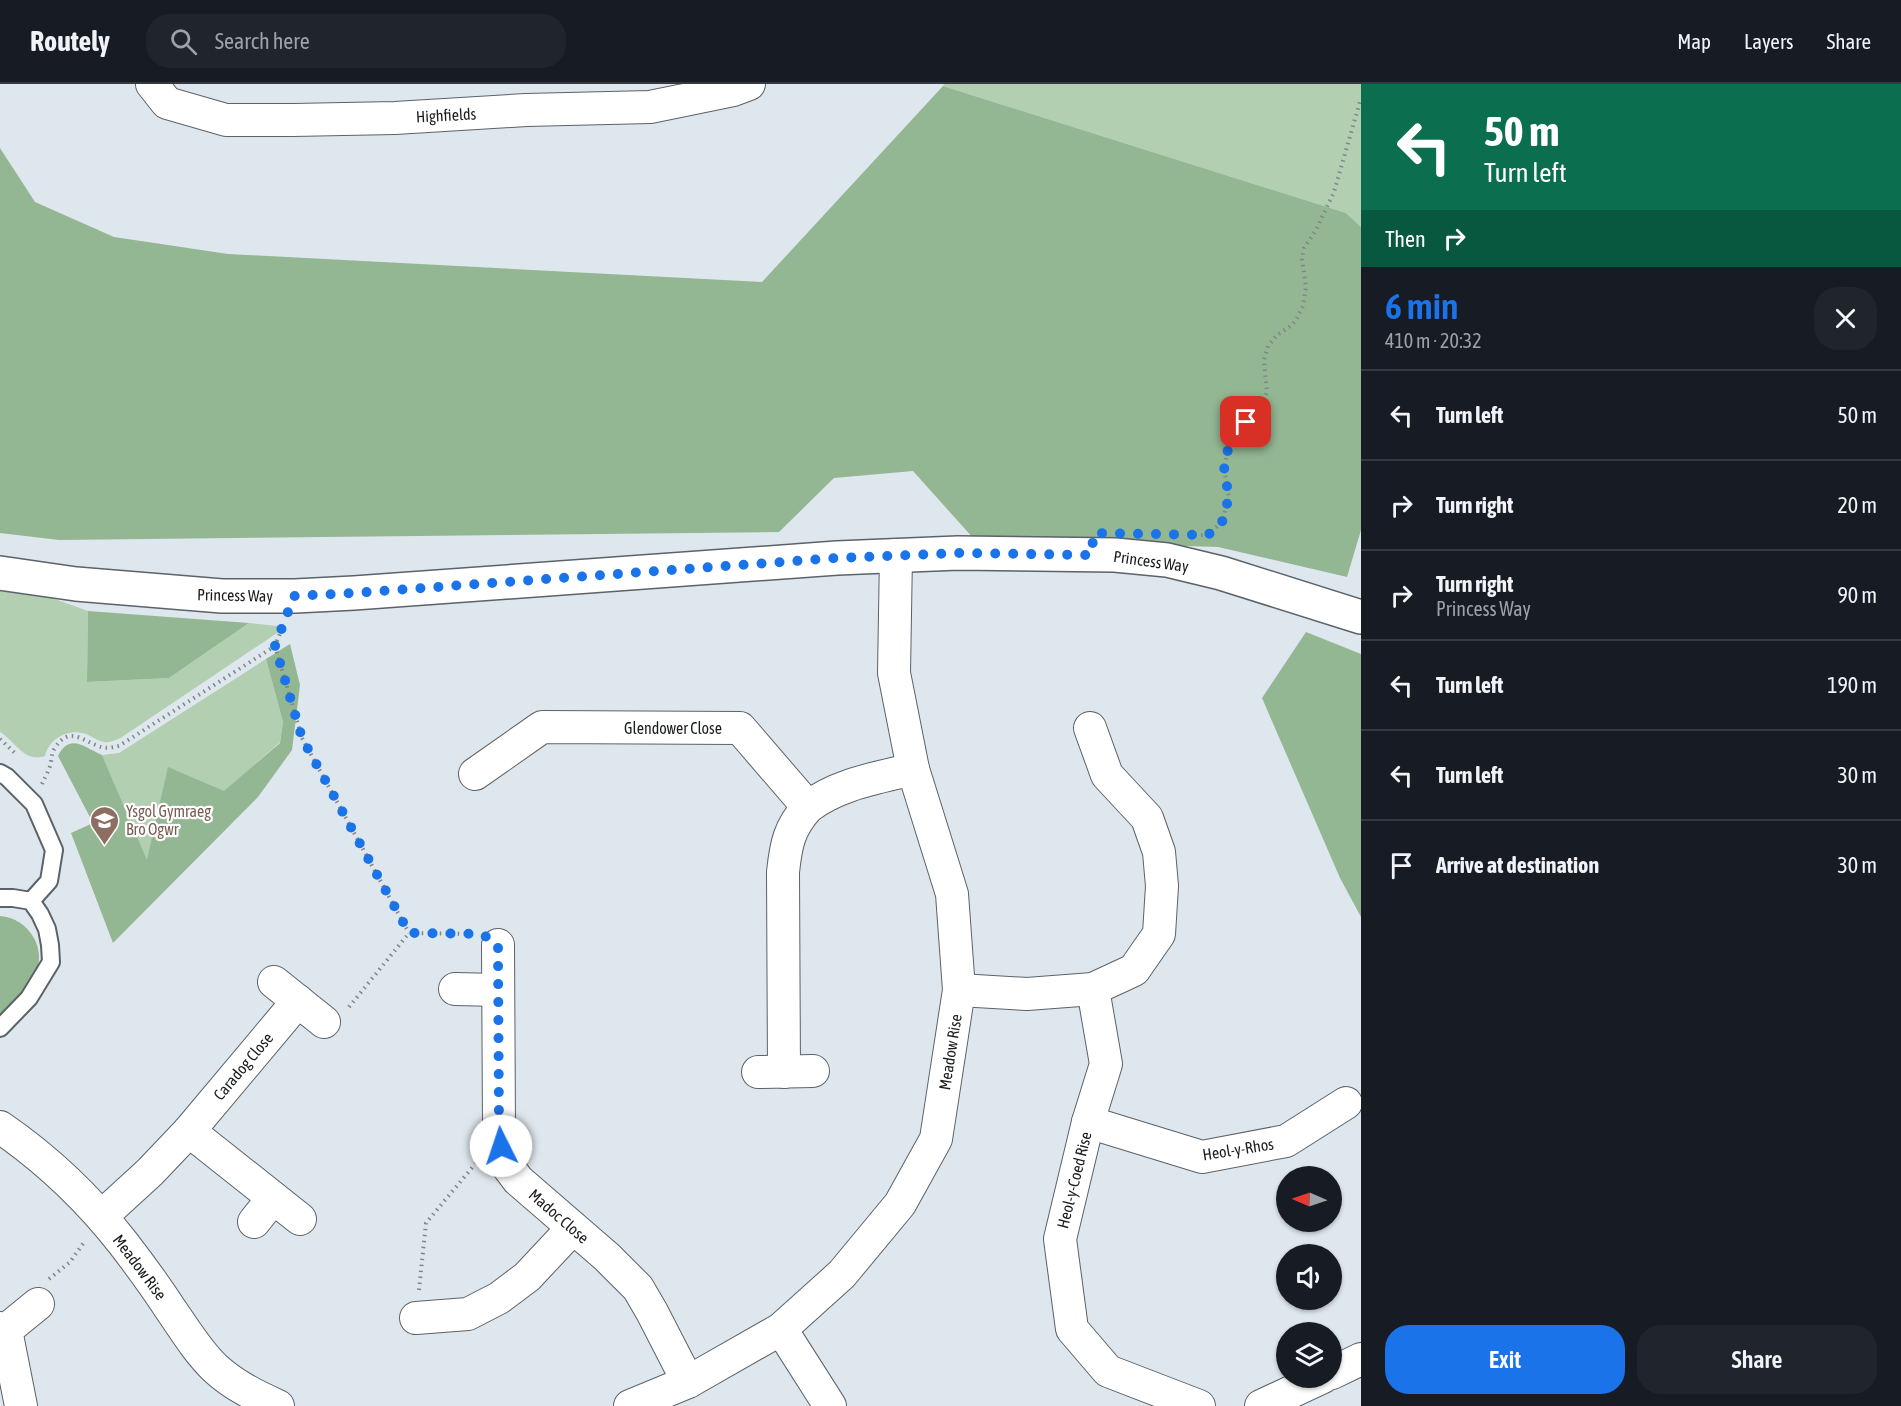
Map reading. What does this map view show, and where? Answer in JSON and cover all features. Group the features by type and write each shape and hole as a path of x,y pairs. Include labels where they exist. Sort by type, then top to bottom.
{"street":[{"name":"Highfields","path":"152,84 167,103 226,120 395,118 526,110 650,107 733,90 749,84"},
{"name":"Princess Way","path":"0,573 136,590 222,596 294,596 837,558 958,553 1099,555 1167,560 1221,573 1361,617"},
{"name":"Meadow Rise","path":"630,1406 688,1382 781,1329 842,1274 900,1204 936,1138 959,990 952,894 913,769 894,673 896,555"},
{"name":"Glendower Close","path":"475,774 542,727 740,728 808,807"},
{"path":"959,990 1027,994 1093,988 1134,970 1159,934 1162,886 1159,852 1147,819 1107,775 1090,728"},
{"path":"785,1072 783,872 790,831 808,807 821,797 837,789 913,769"},
{"name":"Madoc Close","path":"498,945 499,1127 506,1164 518,1180 607,1257 638,1288 688,1382"},
{"name":"Heol-y-Coed Rise","path":"1093,988 1106,1064 1088,1122 1060,1239 1072,1329 1108,1371 1199,1406"},
{"path":"455,989 498,990"},
{"name":"Caradog Close","path":"102,1216 150,1172 189,1131 286,992 324,1022"},
{"name":"Heol-y-Rhos","path":"1088,1122 1202,1157 1286,1141 1346,1103"},
{"name":"Meadow Rise","path":"0,1127 62,1175 102,1216 154,1284 196,1347 215,1368 229,1396 278,1406"},
{"path":"189,1131 300,1219"},
{"path":"254,1222 273,1198"},
{"path":"416,1318 468,1314 499,1298 527,1277 573,1228"},
{"path":"21,1406 3,1329 38,1304"},
{"path":"781,1329 830,1406"},
{"path":"1342,1368 1361,1359"},
{"path":"1261,1406 1299,1388"}],"lane":[{"path":"0,773 7,777 33,804 54,850 49,882 32,901"},
{"path":"0,898 32,901 47,929 51,962 29,998 0,1028"}],"path":[{"path":"1196,535 1208,535 1222,522 1229,497 1224,470 1228,449 1238,430 1260,408 1267,392 1264,360 1268,346 1277,335 1292,325 1303,306 1306,287 1302,259 1304,248 1316,230 1334,192 1361,98"},
{"path":"33,804 51,762 52,754 62,740 78,736 104,748 120,746 275,646 294,596"},
{"path":"275,646 302,738 409,933"},
{"path":"409,933 482,934 498,945"},
{"path":"324,1022 342,1016 409,933"},
{"path":"416,1318 426,1224 485,1151 501,1146"},
{"path":"38,1304 49,1279 70,1262 102,1216"}],"green space":[{"path":"944,84 1361,84 1361,227 1346,213 943,86"},
{"path":"943,86 1346,213 1361,227 1361,530 1347,577 1218,547 974,539 913,471 834,478 779,532 59,540 0,533 0,148 35,202 114,237 228,254 762,282"},
{"path":"0,590 52,598 88,611 87,682 169,678 249,623 286,627 122,737 106,742 80,732 73,732 55,740 45,756 38,757 25,754 0,732"},
{"path":"88,611 249,623 169,678 87,682"},
{"path":"1306,632 1361,654 1361,917 1340,878 1262,698"},
{"path":"290,644 300,685 292,750 258,797 113,943 71,833 93,823 58,756 63,749 73,743 102,755 147,860 168,767 224,791 280,743 283,722 266,659"},
{"path":"266,659 283,722 280,742 147,861 102,755 119,753"},
{"path":"0,916 10,918 27,929 34,937 39,956 38,967 31,982 0,1015"}],"place":[{"name":"Ysgol Gymraeg Bro Ogwr","path":"105,846"}],"route":[{"path":"501,1146 498,945 482,934 409,933 302,738 275,646 294,596 837,558 958,553 1091,555 1094,533 1208,535 1222,522 1229,497 1224,470 1228,449 1238,430 1246,422"}]}
